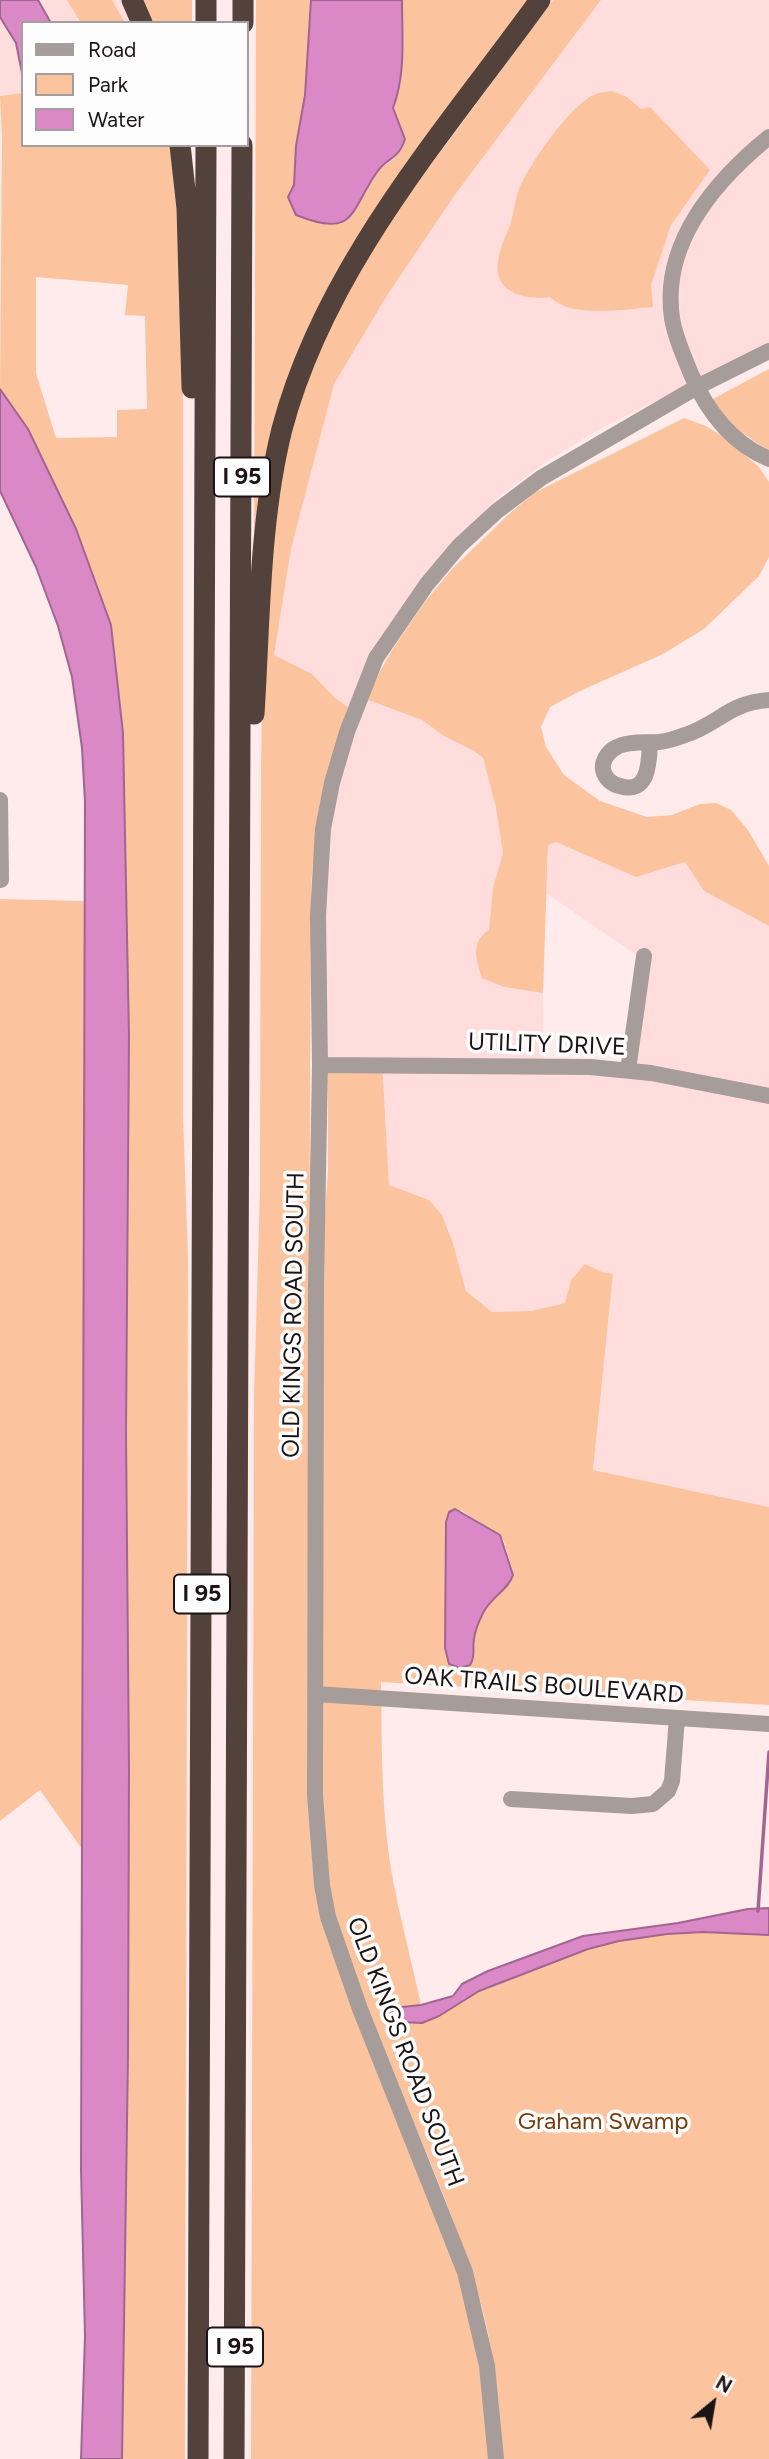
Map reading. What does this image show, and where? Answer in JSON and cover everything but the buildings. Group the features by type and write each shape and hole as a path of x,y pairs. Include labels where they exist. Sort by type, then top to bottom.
{"highway":[{"path":"132,0 141,21"},
{"path":"206,0 206,21"},
{"path":"243,0 243,21"},
{"path":"241,810 253,740 262,576 271,484 282,430 301,368 332,300 369,236 540,0"},
{"path":"180,147 187,208 194,452 192,688 205,730"},
{"name":"I 95","path":"198,2459 206,147"},
{"name":"I 95","path":"234,2459 242,147"}],"street":[{"path":"769,137 709,199 685,234 671,281 672,316 681,351 697,387 711,412 729,432 769,459"},
{"name":"OLD KINGS ROAD SOUTH","path":"496,2459 488,2366 465,2272 367,2028 328,1917 322,1885 315,1795 316,1285 320,1065 318,916 323,829 343,745 376,658 427,584 459,546 497,511 541,478 697,387 769,351"},
{"path":"650,743 688,735 739,706 769,700"},
{"path":"0,800 1,880"},
{"path":"628,1070 644,956"},
{"name":"UTILITY DRIVE","path":"320,1065 535,1066 628,1070 769,1096"},
{"name":"OAK TRAILS BOULEVARD","path":"316,1694 769,1724"},
{"path":"511,1799 632,1806 653,1804 665,1794 673,1781 677,1718"}],"shaded area":[{"path":"0,0 124,0 134,21 21,21 21,93 0,96"},
{"path":"601,0 769,0 769,344 598,430 546,462 496,499 446,554 371,656 348,707 335,698 312,674 274,655 291,549 334,384 388,294 454,196"},
{"path":"368,700 422,720 483,758 496,808 503,853 493,889 489,931 480,936 504,987 543,993 544,1063 624,1064 637,955 547,894 548,845 556,842 636,877 685,862 704,891 769,926 769,1507 593,1470 613,1274 603,1272 571,1280 565,1303 531,1311 492,1312 466,1291 442,1215 429,1200 389,1185 382,1060 328,1058 325,896 332,810 344,760"}],"green space":[{"path":"67,0 112,0 124,21 80,21"},
{"path":"137,0 192,0 192,21 146,21"},
{"path":"256,0 311,0 305,95 296,146 294,185 288,197 305,219 326,225 345,222 353,214 377,171 394,159 402,149 405,139 393,108 402,69 402,0 532,0 335,284 254,547"},
{"path":"553,0 601,0 454,196 388,294 334,384 291,549 274,655 312,674 335,698 348,707 323,797 311,890 307,1772 313,1871 322,1923 329,1944 460,2279 483,2379 489,2459 251,2459 254,1395 260,1189 261,767 262,706 275,499 306,375 370,247"},
{"path":"612,91 627,97 641,109 650,107 710,170 671,225 651,285 653,307 613,311 585,310 560,304 550,297 528,297 507,289 499,277 498,264 524,178 552,136 575,109 596,94"},
{"path":"21,93 21,147 174,147 183,269 183,1114 188,1259 185,2459 122,2459 129,1768 126,1433 129,1036 123,733 111,625 28,429 0,389 0,96","holes":["36,277 128,285 125,315 145,316 147,409 117,410 117,437 56,438 36,373"]},
{"path":"769,369 769,451 734,427 711,400"},
{"path":"684,418 706,426 725,438 759,467 769,482 769,557 759,576 704,629 663,654 550,707 541,727 546,747 564,775 600,801 647,817 672,815 700,804 716,803 731,810 748,830 769,866 769,926 704,891 685,862 636,877 556,842 548,845 543,993 504,987 482,978 476,951 479,940 489,930 493,888 503,853 496,808 483,758 422,720 368,700 374,682 392,650 424,603 452,569 508,515 534,493"},
{"path":"0,899 85,901 82,1849 40,1790 0,1821"},
{"name":"Graham Swamp","path":"328,1058 382,1060 389,1185 429,1200 442,1215 466,1291 492,1312 531,1311 565,1303 571,1280 585,1264 613,1274 593,1470 769,1507 769,1705 381,1682 383,1781 389,1856 421,2005 409,2005 398,2023 422,2023 439,2016 479,1991 588,1949 619,1941 703,1932 769,1935 769,2459 502,2459 494,2364 478,2294 445,2198 343,1944 333,1907 328,1872 322,1824 321,1270 328,1170","holes":["461,1510 503,1539 513,1571 480,1619 475,1632 470,1665 460,1668 446,1658 445,1648 446,1522"]}],"water":[{"path":"0,0 38,0 50,21 21,21 21,68 16,43 0,17"},
{"path":"311,0 402,0 402,68 393,108 405,139 396,155 377,172 348,218 330,224 296,215 288,197 294,185 296,146 305,95"},
{"path":"0,389 28,429 76,529 111,625 123,733 129,1036 126,1433 129,1768 122,2459 81,2459 85,2336 81,2169 85,802 82,748 72,677 58,626 36,567 0,491"},
{"path":"455,1509 500,1535 513,1575 508,1585 490,1602 483,1613 475,1632 472,1662 460,1668 449,1664 445,1648 446,1522 449,1512"},
{"path":"769,1908 769,1935 703,1932 619,1941 588,1949 479,1991 439,2016 422,2023 402,2022 392,2026 389,2014 402,2007 453,1996 462,1984 488,1971 583,1936 678,1923 748,1909"}],"waterway":[{"path":"758,1911 769,1752"}]}
